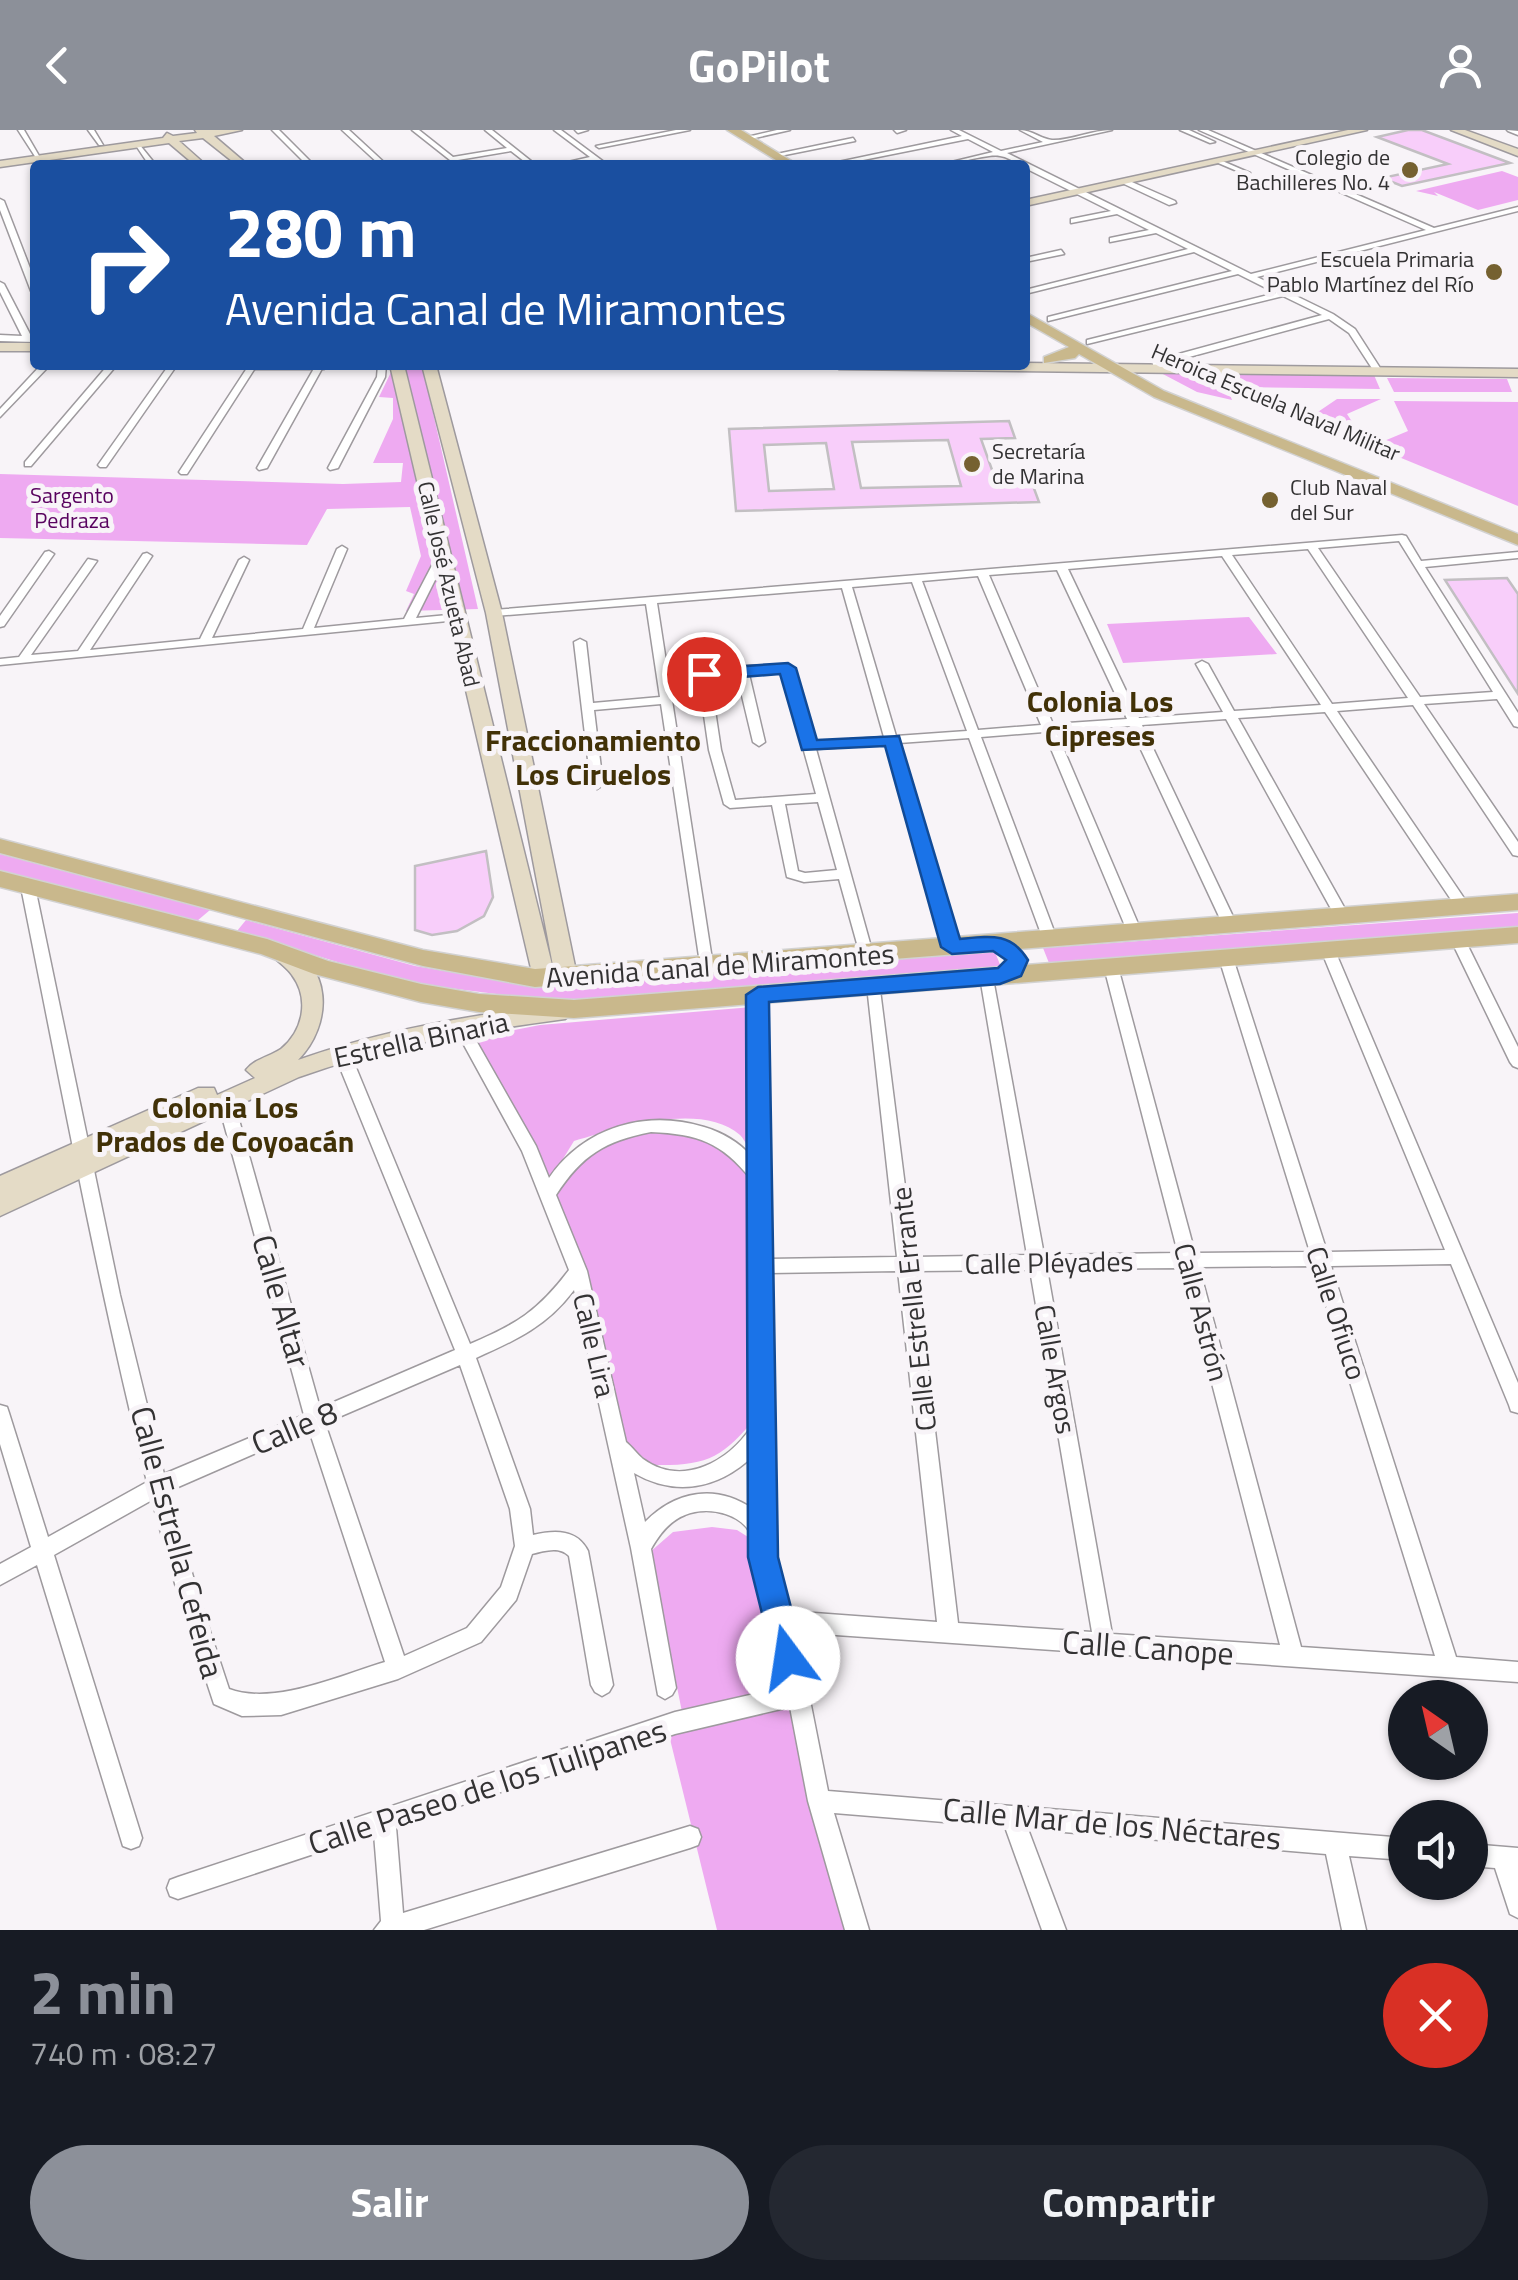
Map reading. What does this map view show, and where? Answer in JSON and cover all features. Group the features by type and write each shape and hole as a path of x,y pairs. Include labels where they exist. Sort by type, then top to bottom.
{"main road":[{"path":"716,130 775,160"},
{"path":"733,130 775,160"},
{"name":"Heroica Escuela Naval Militar","path":"1030,306 1084,344 1128,365"},
{"name":"Heroica Escuela Naval Militar","path":"1030,318 1128,365 1159,394 1357,470 1518,526"},
{"path":"1050,360 1070,355 1084,344"},
{"name":"Heroica Escuela Naval Militar","path":"1357,470 1518,540"},
{"name":"Avenida Canal de Miramontes","path":"0,846 424,958 555,977 1518,902"},
{"name":"Avenida Canal de Miramontes","path":"0,879 267,947 322,968 421,994 479,1003 574,1009 1518,935"},
{"path":"194,928 217,918 220,910 216,903"},
{"path":"225,936 218,926 221,920 247,912"},
{"path":"1043,939 1027,947 1026,958 1035,967 1050,972"},
{"path":"993,976 1014,970 1018,960 1010,949 995,943"}],"street":[{"path":"21,130 38,158"},
{"path":"91,130 101,144"},
{"path":"0,164 184,130"},
{"path":"38,158 67,160 136,146 166,134 238,130"},
{"path":"276,130 306,160"},
{"path":"345,130 378,160"},
{"path":"415,130 453,160"},
{"path":"488,130 526,160"},
{"path":"557,130 598,160"},
{"path":"599,146 687,130"},
{"path":"746,138 787,130"},
{"path":"954,130 1012,160"},
{"path":"1023,130 1050,142"},
{"path":"966,160 1109,130"},
{"path":"1183,130 1233,152"},
{"path":"1202,130 1434,230"},
{"path":"1074,189 1218,161 1333,130"},
{"path":"1030,198 1233,152 1362,130"},
{"path":"1456,130 1518,153"},
{"path":"1510,130 1518,133"},
{"path":"203,132 237,160"},
{"path":"166,134 195,160"},
{"path":"852,160 969,137"},
{"path":"775,160 853,140"},
{"path":"136,146 148,160"},
{"path":"465,160 512,149"},
{"path":"584,160 595,158"},
{"path":"1218,161 1246,173"},
{"path":"1030,170 1330,316 1352,331 1378,371"},
{"path":"1125,181 1172,204"},
{"path":"0,202 22,246 30,274"},
{"path":"1251,276 1518,209"},
{"path":"1074,221 1119,211"},
{"path":"1112,240 1158,230"},
{"path":"1030,291 1197,250"},
{"path":"1030,259 1060,252"},
{"path":"1051,318 1240,271"},
{"path":"0,284 30,337"},
{"path":"1084,344 1284,293"},
{"path":"1030,359 1128,365 1330,316"},
{"path":"0,338 30,342"},
{"path":"0,347 30,342"},
{"path":"1030,365 1518,373"},
{"path":"0,414 41,370"},
{"path":"28,464 107,370"},
{"path":"104,464 170,370"},
{"path":"184,472 247,370"},
{"path":"262,468 319,370"},
{"path":"333,468 381,370"},
{"name":"Calle José Azueta Abad","path":"398,370 483,726 555,977"},
{"name":"Calle José Azueta Abad","path":"430,370 494,613 555,977"},
{"path":"494,613 1402,538 1518,724"},
{"path":"1311,545 1518,852"},
{"path":"308,632 342,549"},
{"path":"1225,552 1463,907"},
{"path":"0,624 49,554"},
{"path":"408,622 442,554"},
{"path":"1420,564 1518,555"},
{"path":"82,653 147,556"},
{"path":"204,642 244,560"},
{"path":"22,660 92,561"},
{"path":"1061,566 1230,925"},
{"path":"982,572 1135,932"},
{"path":"916,578 1043,939"},
{"path":"846,584 952,947"},
{"path":"652,600 706,966"},
{"path":"0,662 458,617"},
{"path":"580,642 597,785"},
{"path":"1202,664 1342,916"},
{"path":"823,798 735,805 727,800 702,677 710,672 788,668 866,954"},
{"path":"472,675 490,680 504,670"},
{"path":"742,670 759,742"},
{"path":"809,746 1501,694"},
{"path":"588,707 666,700"},
{"path":"483,726 488,719 500,716 514,722"},
{"path":"778,802 796,878 844,874"},
{"name":"Calle Estrella Cefeida","path":"28,887 84,1160 158,1486 221,1697 242,1705 282,1704 398,1669 474,1635 509,1594 525,1546 520,1510 466,1356 342,1054"},
{"path":"1458,940 1518,1062"},
{"name":"Estrella Binaria","path":"0,1187 84,1160 226,1102 298,1060 312,1018 311,986 300,966 267,947"},
{"path":"1328,950 1518,1405"},
{"name":"Calle Ofiuco","path":"1226,958 1450,1668"},
{"name":"Calle Astrón","path":"1112,967 1292,1657"},
{"name":"Calle Argos","path":"993,976 1037,1262 1104,1644"},
{"name":"Calle Estrella Errante","path":"874,986 949,1633"},
{"path":"758,995 763,1557 798,1696 819,1801 857,1930"},
{"name":"Estrella Binaria","path":"0,1206 84,1160 298,1060 342,1054 460,1025 574,1009"},
{"name":"Calle Lira","path":"460,1025 530,1150 578,1270 642,1548 665,1688"},
{"name":"Calle Altar","path":"226,1102 314,1418 398,1669"},
{"path":"548,1193 562,1169 583,1149 625,1130 656,1125 685,1127 713,1135 746,1158 760,1180"},
{"name":"Calle Pléyades","path":"761,1266 1456,1257"},
{"name":"Calle 8","path":"0,1575 158,1486 519,1331 554,1303 578,1270"},
{"path":"0,1413 131,1838"},
{"path":"617,1445 645,1470 670,1479 698,1479 724,1470 746,1453 764,1419"},
{"path":"642,1548 664,1514 702,1500 739,1509 758,1526 764,1538"},
{"path":"525,1546 563,1539 572,1542 578,1551 602,1685"},
{"name":"Calle Canope","path":"779,1621 1518,1672"},
{"name":"Calle Paseo de los Tulipanes","path":"178,1888 675,1723 798,1696"},
{"name":"Calle Mar de los Néctares","path":"819,1801 1388,1848"},
{"path":"1012,1814 1054,1930"},
{"path":"384,1820 391,1929 690,1837"},
{"path":"1335,1843 1354,1930"},
{"path":"1510,1858 1518,1906"}],"green space":[{"path":"1502,171 1518,177 1518,200 1478,210 1434,192 1438,196 1416,191"},
{"name":"Sargento Pedraza","path":"392,370 423,370 478,609 406,611 414,594 406,591 421,556 410,507 327,509 307,545 0,538 0,474 343,484 401,482 403,463 373,463 393,419 393,398 379,397"},
{"path":"1159,372 1374,375 1380,389 1238,387 1229,392 1232,400 1197,392"},
{"path":"1387,378 1507,379 1512,392 1394,392"},
{"path":"1337,399 1381,399 1347,414 1362,437 1356,440 1306,420"},
{"path":"1394,401 1518,402 1518,506 1372,446 1408,431"},
{"path":"1249,617 1277,654 1123,663 1107,624"},
{"path":"0,854 210,910 197,921 0,870"},
{"path":"1518,913 1518,927 1049,963 1043,948"},
{"path":"246,920 415,966 541,987 995,952 1001,967 566,1003 402,982 237,931"},
{"path":"752,1007 756,1162 740,1135 723,1125 704,1120 659,1120 574,1141 550,1180 469,1039 540,1025"},
{"path":"698,1126 733,1144 756,1182 757,1416 734,1442 712,1457 687,1464 652,1465 625,1442 555,1200 575,1162 592,1150 633,1135"},
{"path":"712,1527 737,1530 756,1542 789,1689 682,1712 650,1552 673,1532"},
{"path":"793,1706 846,1930 717,1930 669,1735"}],"building":[{"path":"1422,130 1510,163 1402,186 1382,178 1448,164 1377,137"},
{"name":"Secretaría de Marina","path":"1009,421 1015,438 981,439 997,484 1032,483 1039,502 736,511 729,429","holes":["948,440 961,486 861,488 852,442","826,443 834,489 769,491 764,445"]},
{"path":"1507,578 1518,594 1518,694 1445,580"},
{"path":"486,851 493,897 484,916 457,931 432,935 415,930 415,866"}],"place":[{"name":"Colegio de Bachilleres No. 4","path":"1410,170"},
{"name":"Escuela Primaria Pablo Martínez del Río","path":"1494,272"},
{"name":"Secretaría de Marina","path":"972,464"},
{"name":"Club Naval del Sur","path":"1270,500"}],"district":[{"name":"Colonia Los Cipreses","path":"1100,718"},
{"name":"Fraccionamiento Los Ciruelos","path":"593,757"},
{"name":"Colonia Los Prados de Coyoacán","path":"225,1124"}],"route":[{"path":"704,674 788,668 809,746 893,740 952,947 995,943 1010,949 1018,960 1014,970 1000,976 758,995 763,1557 788,1658"}]}
